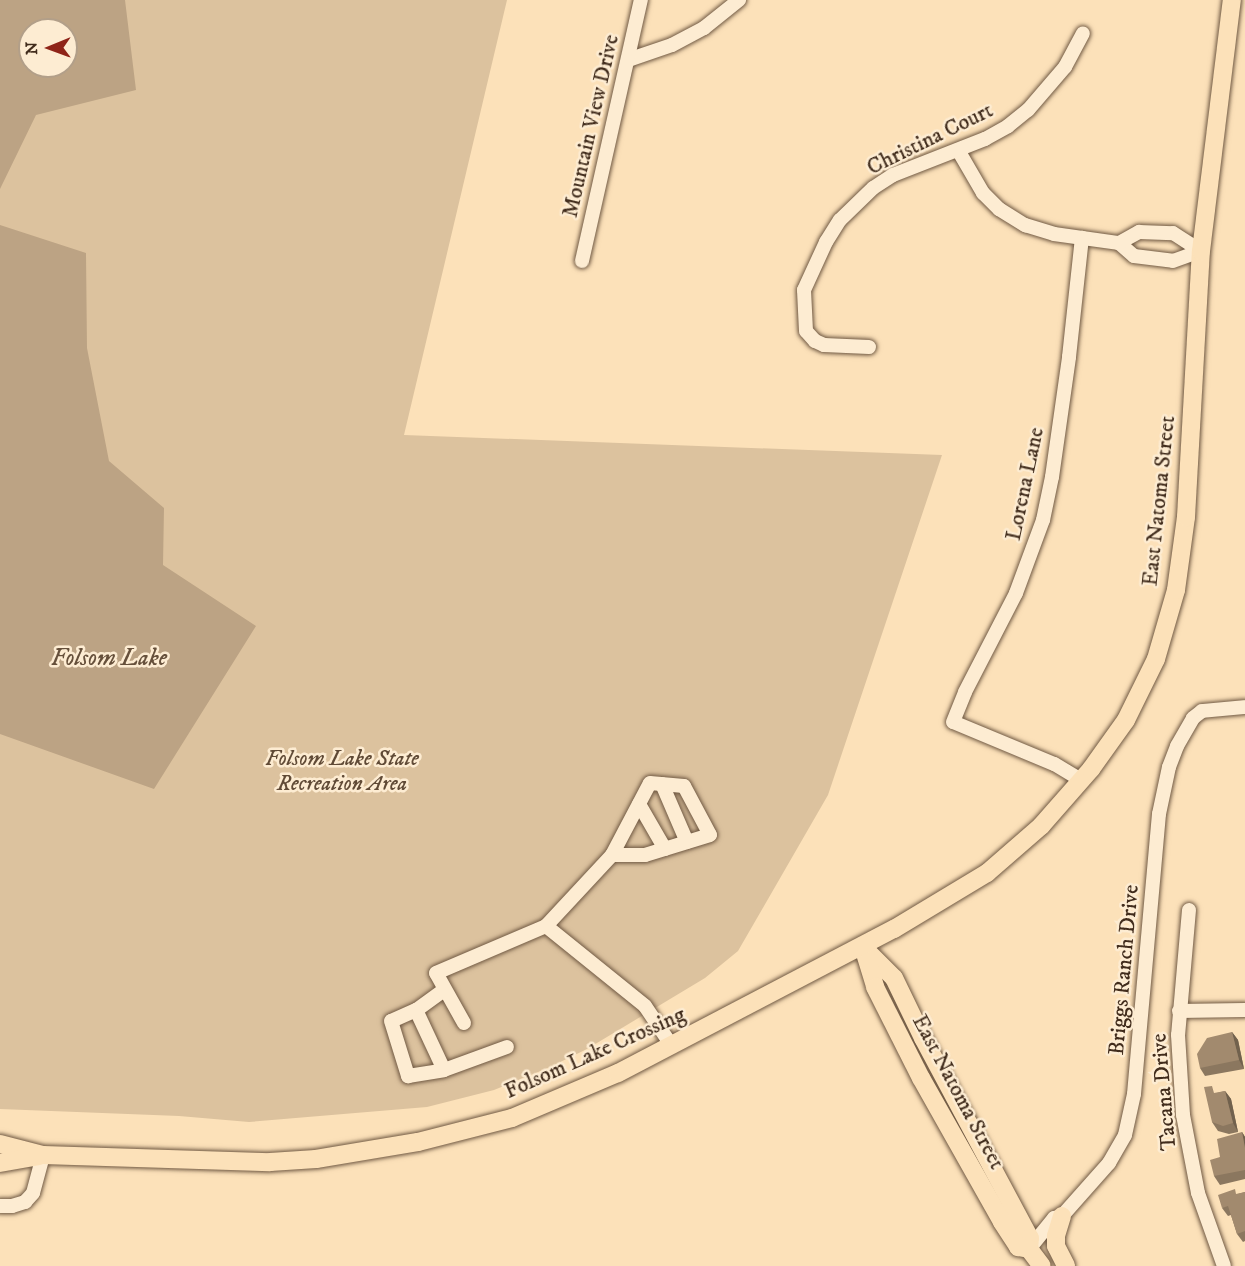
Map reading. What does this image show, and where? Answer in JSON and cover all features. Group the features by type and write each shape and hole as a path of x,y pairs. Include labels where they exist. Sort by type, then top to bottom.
{"main road":[{"name":"East Natoma Street","path":"1042,1266 1029,1249 1018,1247 1007,1230 921,1078 875,987 862,946 955,895 987,873 1041,826 1081,780 1126,720 1156,659 1176,590 1186,517 1201,251 1232,0"},
{"name":"Folsom Lake Crossing","path":"0,1163 43,1155 270,1162 316,1159 418,1142 512,1118 569,1096 672,1046 862,946"},
{"name":"Folsom Lake Crossing","path":"0,1144 43,1155"},
{"path":"1062,1216 1056,1236 1056,1246 1066,1266"}],"street":[{"name":"Mountain View Drive","path":"582,261 641,0"},
{"path":"628,60 672,45 704,28 739,0"},
{"name":"Christina Court","path":"869,347 824,345 815,341 806,331 804,290 826,242 856,202 893,175 958,150 1008,126 1028,110 1065,67 1083,33"},
{"path":"958,150 973,180 999,209 1039,230 1119,243 1134,256 1173,261 1201,251"},
{"path":"1119,243 1139,232 1173,233 1201,251"},
{"name":"Lorena Lane","path":"1081,780 1054,764 953,722 965,692 1016,592 1043,520 1052,477 1069,357 1082,238"},
{"name":"Briggs Ranch Drive","path":"1029,1249 1054,1218 1062,1216 1109,1163 1125,1135 1130,1115 1159,814 1168,767 1192,718 1202,711 1245,707"},
{"path":"465,1023 436,973 546,926 612,855 650,783 684,786 710,835 645,855 612,855"},
{"path":"662,784 687,842"},
{"path":"639,804 665,849"},
{"name":"Tacana Drive","path":"1189,910 1179,1011 1179,1075 1189,1154 1201,1203 1224,1266"},
{"path":"546,926 645,1006 672,1046"},
{"path":"444,990 416,1010 391,1021 408,1076 444,1070 507,1047"},
{"path":"416,1010 444,1070"},
{"path":"1179,1011 1245,1010"},
{"path":"0,1206 12,1206 25,1202 33,1194 43,1155"}],"green space":[{"name":"Folsom Lake State Recreation Area","path":"0,0 507,0 404,435 942,455 828,795 738,951 705,978 587,1049 494,1090 427,1107 249,1122 179,1116 0,1109"}],"water":[{"path":"0,0 125,0 136,90 36,115 0,189"},
{"name":"Folsom Lake","path":"0,225 86,253 87,348 109,461 164,508 163,565 256,626 154,789 0,734"}],"building":[{"path":"1232,1032 1239,1060 1200,1068 1197,1054 1207,1038"},
{"path":"1212,1086 1214,1093 1225,1091 1233,1123 1223,1126 1212,1122 1204,1087"},
{"path":"1242,1132 1245,1170 1214,1176 1210,1160 1220,1157 1217,1139"},
{"path":"1235,1189 1236,1194 1245,1192 1245,1231 1237,1234 1228,1206 1222,1208 1218,1195"}]}
